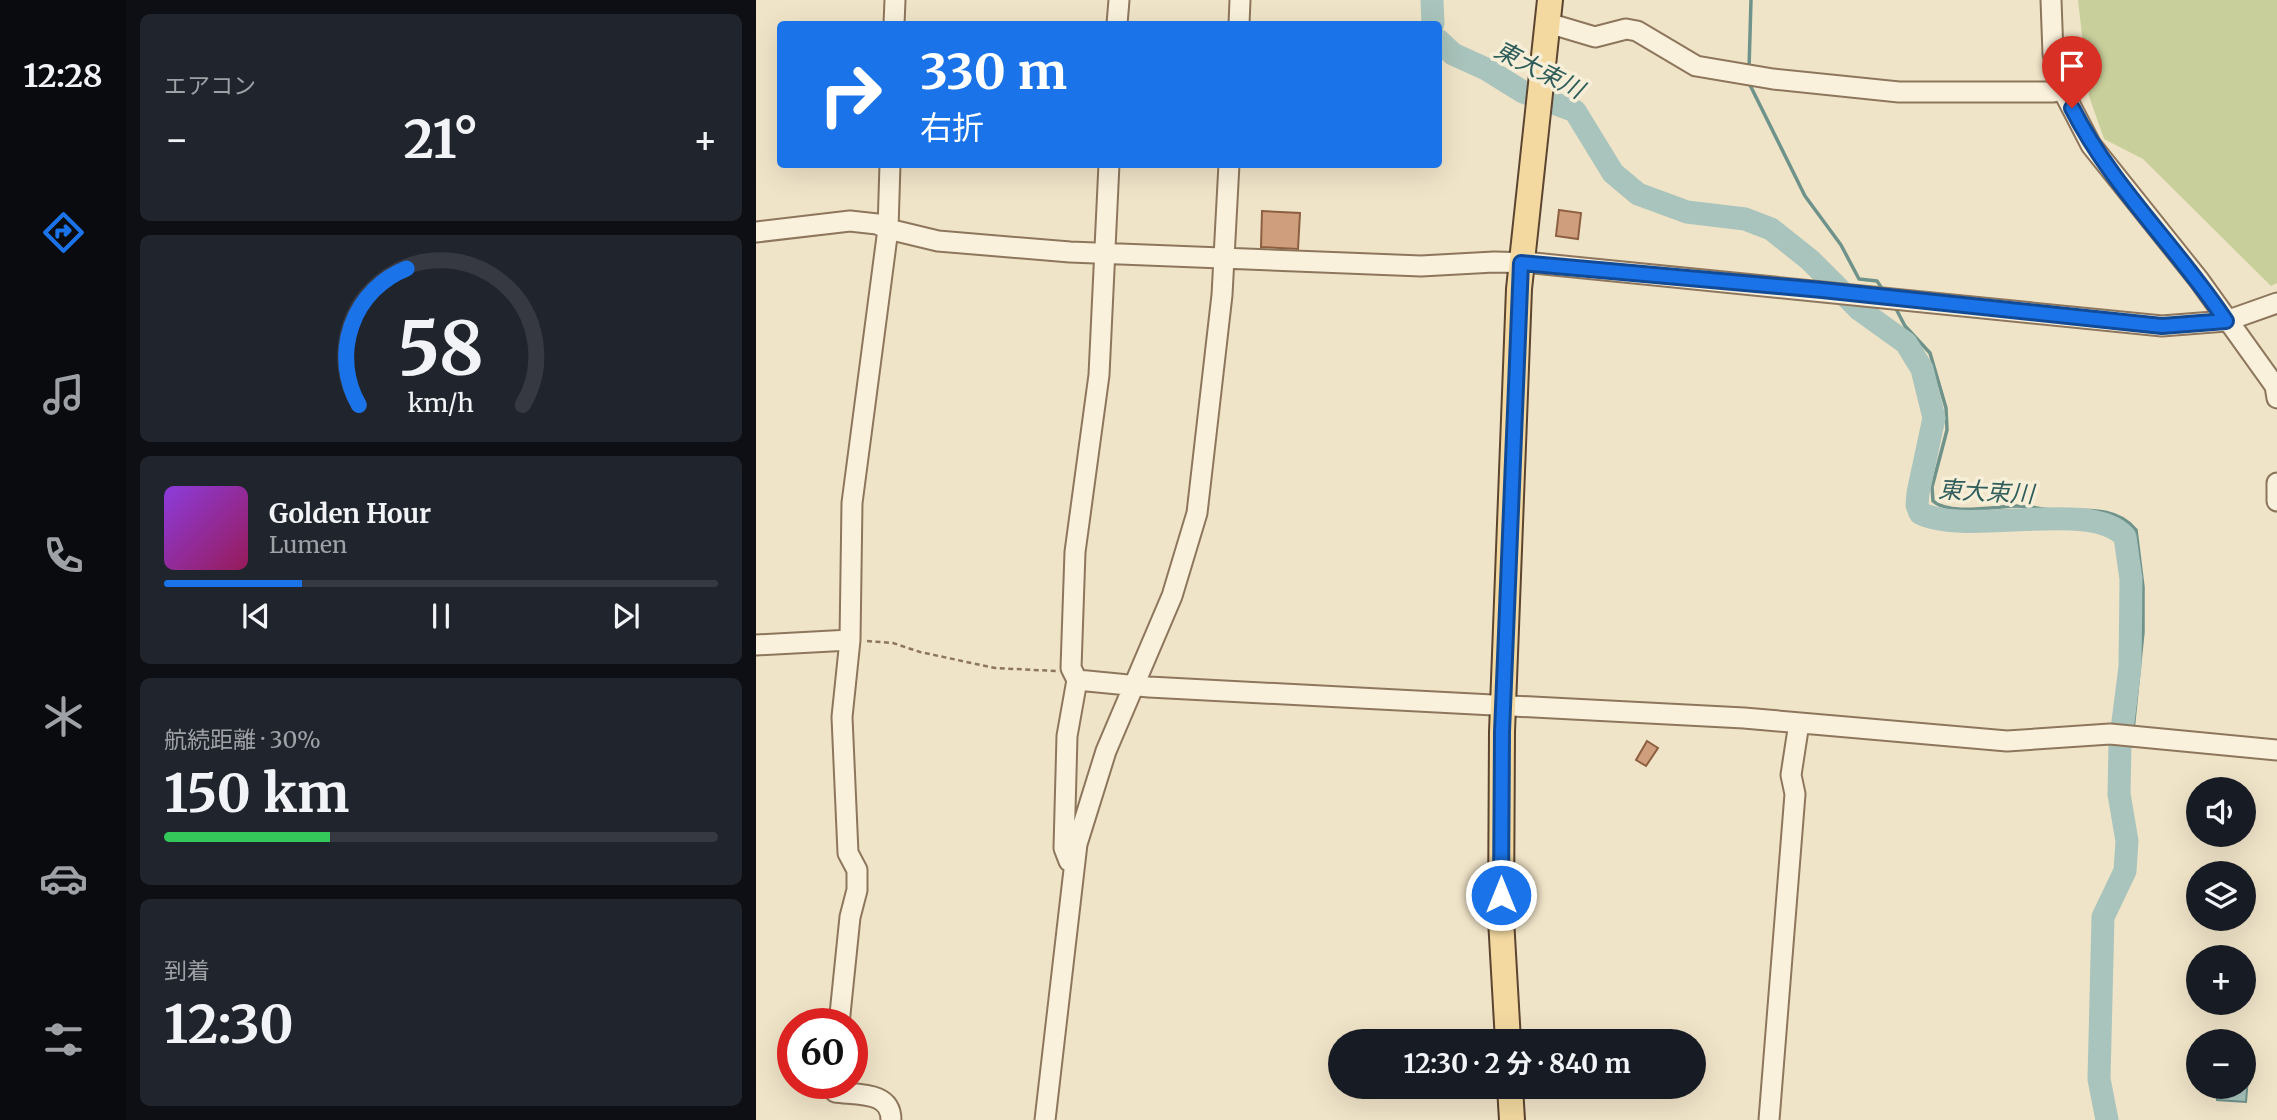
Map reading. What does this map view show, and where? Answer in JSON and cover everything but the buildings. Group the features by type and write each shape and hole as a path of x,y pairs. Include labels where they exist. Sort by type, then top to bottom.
{"main road":[{"path":"1507,1029 1501,919 1504,706 1521,263 1549,11"},
{"path":"1511,1099 1513,1120"}],"street":[{"path":"894,21 895,0"},
{"path":"1118,21 1119,0"},
{"path":"1239,21 1240,0"},
{"path":"2051,0 2053,54 2062,89 2104,165 2199,280 2276,390"},
{"path":"1549,11 1595,37 1626,29 1637,31 1696,66 1748,74 1899,92 2053,93 2062,89"},
{"path":"841,1008 850,918 858,890 857,870 848,853 842,717 850,639 852,503 888,229 890,168"},
{"path":"1072,867 1064,848 1067,736 1075,676 1070,668 1075,552 1100,375 1103,254 1109,168"},
{"path":"1045,1120 1072,867 1085,813 1172,596 1197,513 1222,295 1229,168"},
{"path":"756,232 850,221 877,224 938,241 1103,254 1421,266 1521,263 1822,290 2162,326 2226,321 2277,303"},
{"path":"2277,483 2277,501"},
{"path":"756,645 850,639"},
{"path":"1075,676 1135,685 1799,723 2007,741 2110,734 2277,750"},
{"path":"1769,1120 1795,793 1791,775 1799,723"},
{"path":"868,1097 883,1099 889,1104 891,1120"}],"path":[{"path":"850,639 893,643 920,652 995,668 1036,668 1075,676"}],"green space":[{"path":"2078,0 2277,0 2277,283 2271,286 2143,159 2104,139 2089,96"}],"water":[{"path":"2217,1099 2246,1099 2246,1102"}],"waterway":[{"name":"東大束川","path":"1432,0 1433,21"},
{"path":"1749,69 1751,0"},
{"name":"東大束川","path":"1442,44 1453,54 1486,69 1523,92 1575,111 1613,173 1638,194 1687,212 1745,219 1771,229 1810,260 1860,310 1906,343 1922,369 1934,418 1918,493 1917,505 1920,513 1941,519 1967,521 2086,520 2109,526 2125,537 2131,579 2130,667 2120,745 2119,794 2127,841 2125,871 2103,917 2099,1079 2107,1120"},
{"path":"1749,83 1805,196 1841,245 1859,279 1877,281 1883,290"},
{"path":"1894,305 1905,326 1930,353 1946,408 1947,430 1932,487 1933,501 1941,506 1962,509 2018,506 2096,511 2118,516 2136,530 2143,587 2143,632 2133,730"},
{"path":"2125,537 2136,530"},
{"path":"2120,745 2132,746"}],"route":[{"path":"1501,895 1502,732 1521,263 1822,290 2162,326 2226,321 2199,280 2104,165 2072,108"}]}
